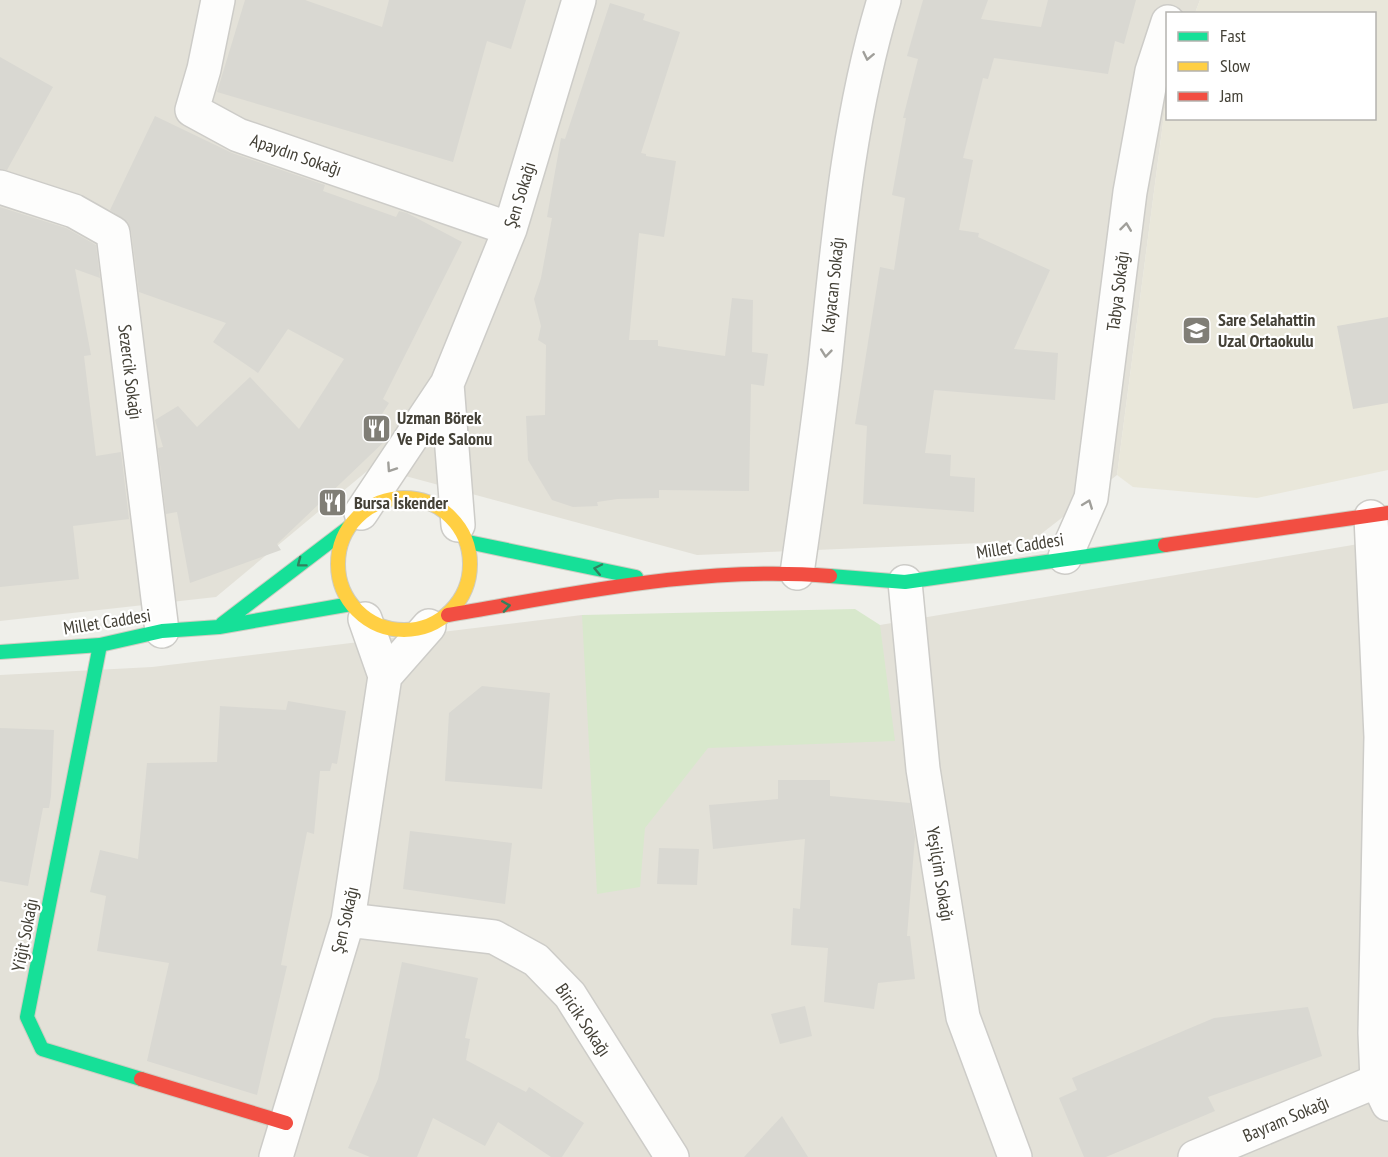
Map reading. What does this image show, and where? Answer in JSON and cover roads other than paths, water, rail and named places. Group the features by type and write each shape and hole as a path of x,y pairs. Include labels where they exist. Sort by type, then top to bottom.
{"street":[{"name":"Apaydın Sokağı","path":"218,0 204,69 192,110 238,135 510,229"},
{"name":"Şen Sokağı","path":"355,520 447,384 510,229 579,0"},
{"name":"Kayacan Sokağı","path":"798,573 825,367 842,198 868,52 884,0"},
{"name":"Tabya Sokağı","path":"1065,557 1091,498 1130,192 1152,71 1166,25"},
{"name":"Sezercik Sokağı","path":"0,187 74,211 113,233 162,631"},
{"name":"Şen Sokağı","path":"447,384 463,534"},
{"path":"219,627 380,501 401,497 423,500 442,510 463,534 471,562 469,582 461,600 386,676"},
{"name":"Millet Caddesi","path":"655,581 798,573 905,582 1065,557 1379,515"},
{"path":"1379,515 1384,738 1375,1033 1382,1093"},
{"path":"355,520 340,546 337,566 341,586 358,611 385,628 407,631 438,621 655,581"},
{"path":"463,534 655,581"},
{"name":"Yeşilçim Sokağı","path":"905,582 923,769 963,1017 1015,1157"},
{"name":"Şen Sokağı","path":"276,1157 348,920 386,676 358,611"},
{"name":"Millet Caddesi","path":"0,652 100,645 162,631 219,627 358,611"},
{"name":"Yiğit Sokağı","path":"100,645 27,1017 42,1049 286,1123"},
{"name":"Biricik Sokağı","path":"348,920 494,937 536,960 570,995 672,1157"},
{"name":"Bayram Sokağı","path":"1195,1157 1382,1093"}],"place":[{"name":"Sare Selahattin Uzal Ortaokulu","path":"1197,330"},
{"name":"Uzman Börek Ve Pide Salonu","path":"376,428"},
{"name":"Bursa İskender","path":"333,503"}]}
